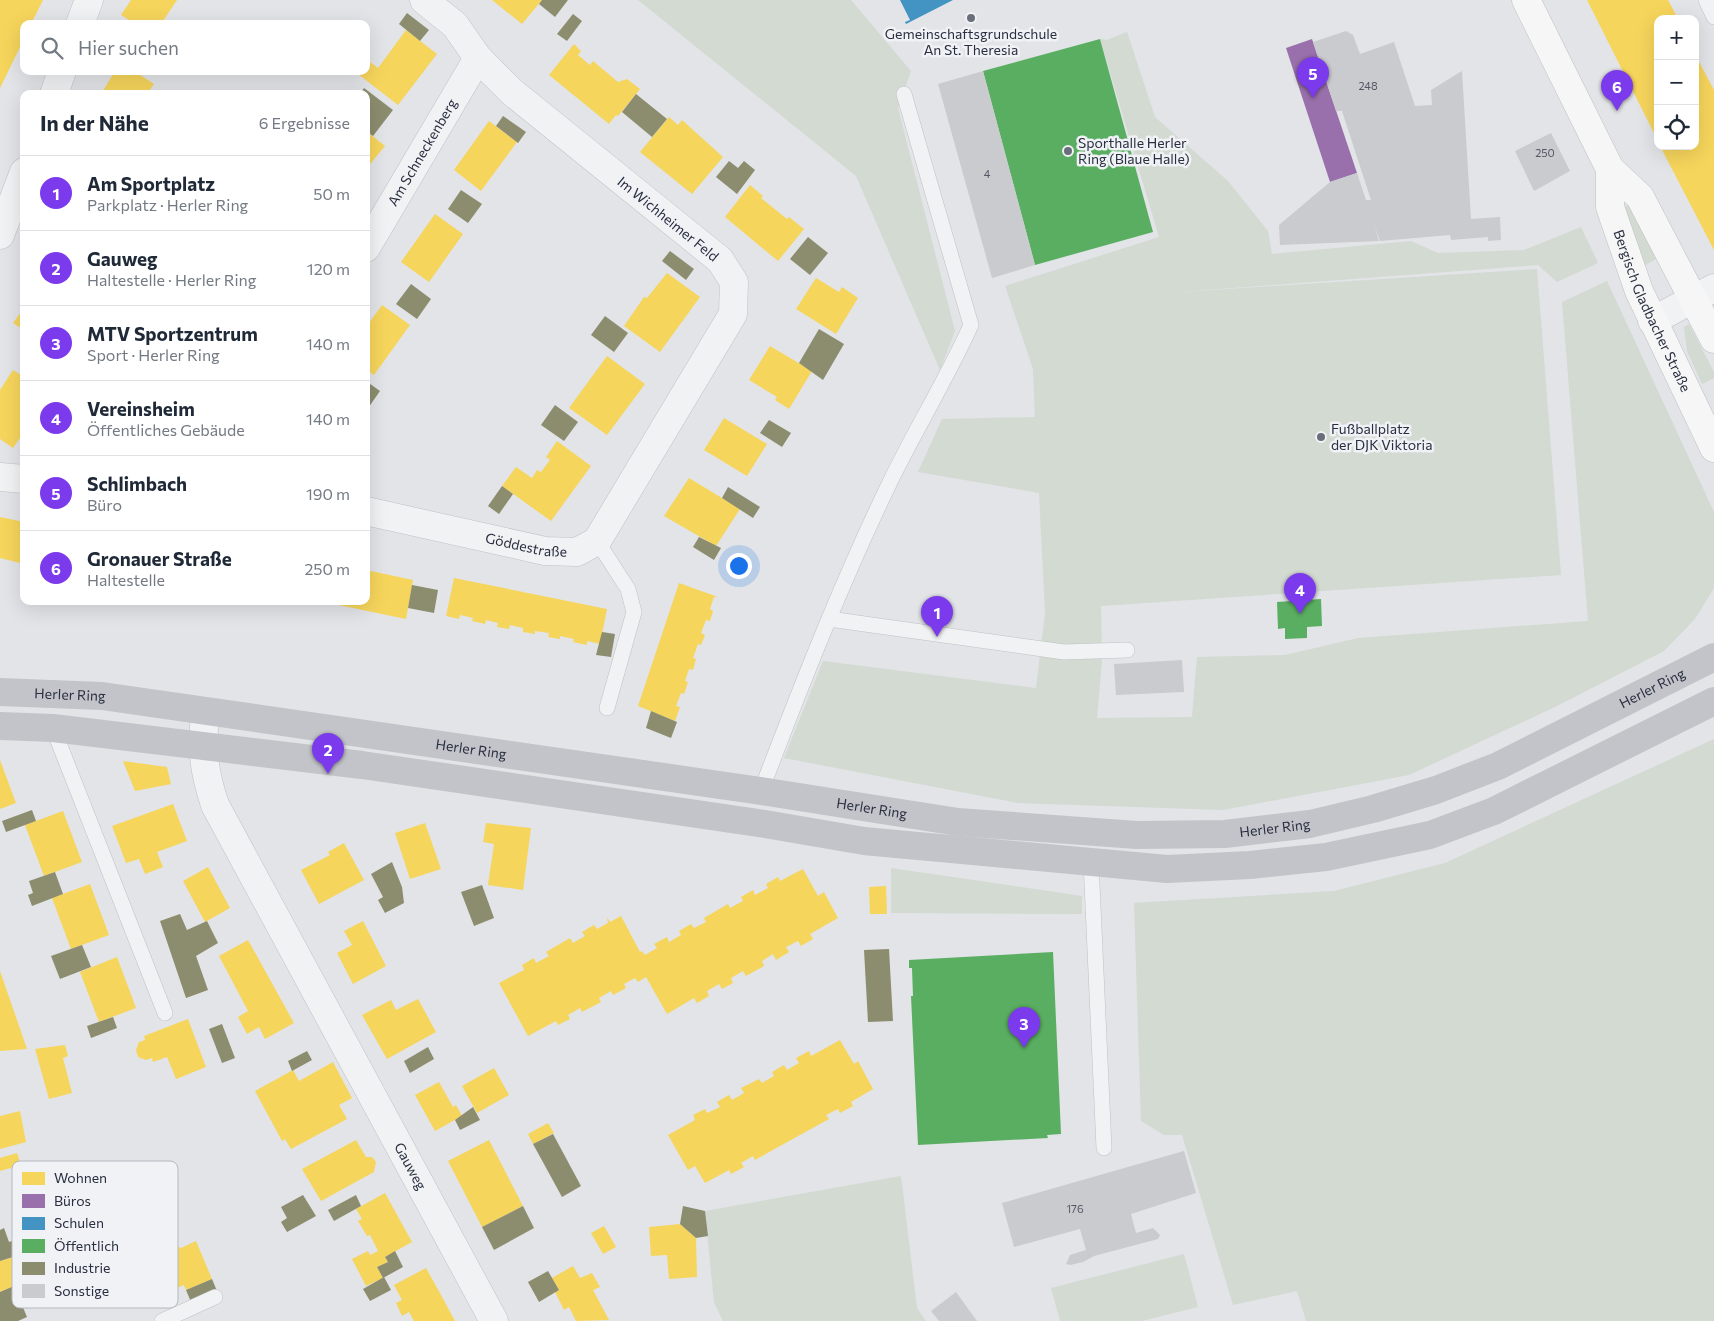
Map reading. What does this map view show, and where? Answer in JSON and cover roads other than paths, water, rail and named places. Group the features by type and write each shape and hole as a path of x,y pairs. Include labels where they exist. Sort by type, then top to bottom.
{"main road":[{"name":"Bergisch Gladbacher Straße","path":"1526,0 1610,169 1640,197 1704,294 1714,339"},
{"name":"Bergisch Gladbacher Straße","path":"1610,169 1612,214 1639,291 1714,448"},
{"path":"1706,661 1714,636"},
{"name":"Herler Ring","path":"0,692 102,696 761,791 958,822 1137,835 1226,834 1310,824 1373,809 1436,790 1498,766 1706,661"},
{"path":"0,726 53,728 371,766 755,822 864,840 1167,869 1250,865 1326,857 1430,835 1494,810 1714,701"},
{"path":"1687,714 1714,713"}],"street":[{"path":"82,20 89,0"},
{"name":"Im Wichheimer Feld","path":"424,0 454,25 478,58 512,92 720,260 734,282 733,314 597,541"},
{"name":"Am Schneckenberg","path":"370,241 478,58"},
{"path":"55,90 61,75"},
{"path":"0,235 20,182"},
{"path":"1652,321 1704,294"},
{"path":"0,477 20,479"},
{"name":"Göddestraße","path":"370,513 545,550 577,552 597,541"},
{"name":"Gauweg","path":"205,712 202,746 204,773 214,805 494,1321"}],"lane":[{"path":"1706,0 1714,17"},
{"path":"761,791 829,619 892,479 950,370 971,325 904,94"},
{"path":"597,541 628,588 634,612 607,708"},
{"path":"829,619 1064,652 1127,650"},
{"path":"53,728 165,1013"},
{"path":"1091,862 1104,1148"},
{"path":"162,1321 215,1297"}],"place":[{"name":"Gemeinschaftsgrundschule An St. Theresia","path":"971,18"},
{"name":"Schlimbach","path":"1313,98"},
{"name":"Gronauer Straße","path":"1617,111"},
{"name":"Sporthalle Herler Ring (Blaue Halle)","path":"1068,151"},
{"name":"Fußballplatz der DJK Viktoria","path":"1321,437"},
{"name":"Vereinsheim","path":"1300,614"},
{"name":"Am Sportplatz","path":"937,637"},
{"name":"Gauweg","path":"328,774"},
{"name":"MTV Sportzentrum","path":"1024,1048"}]}
